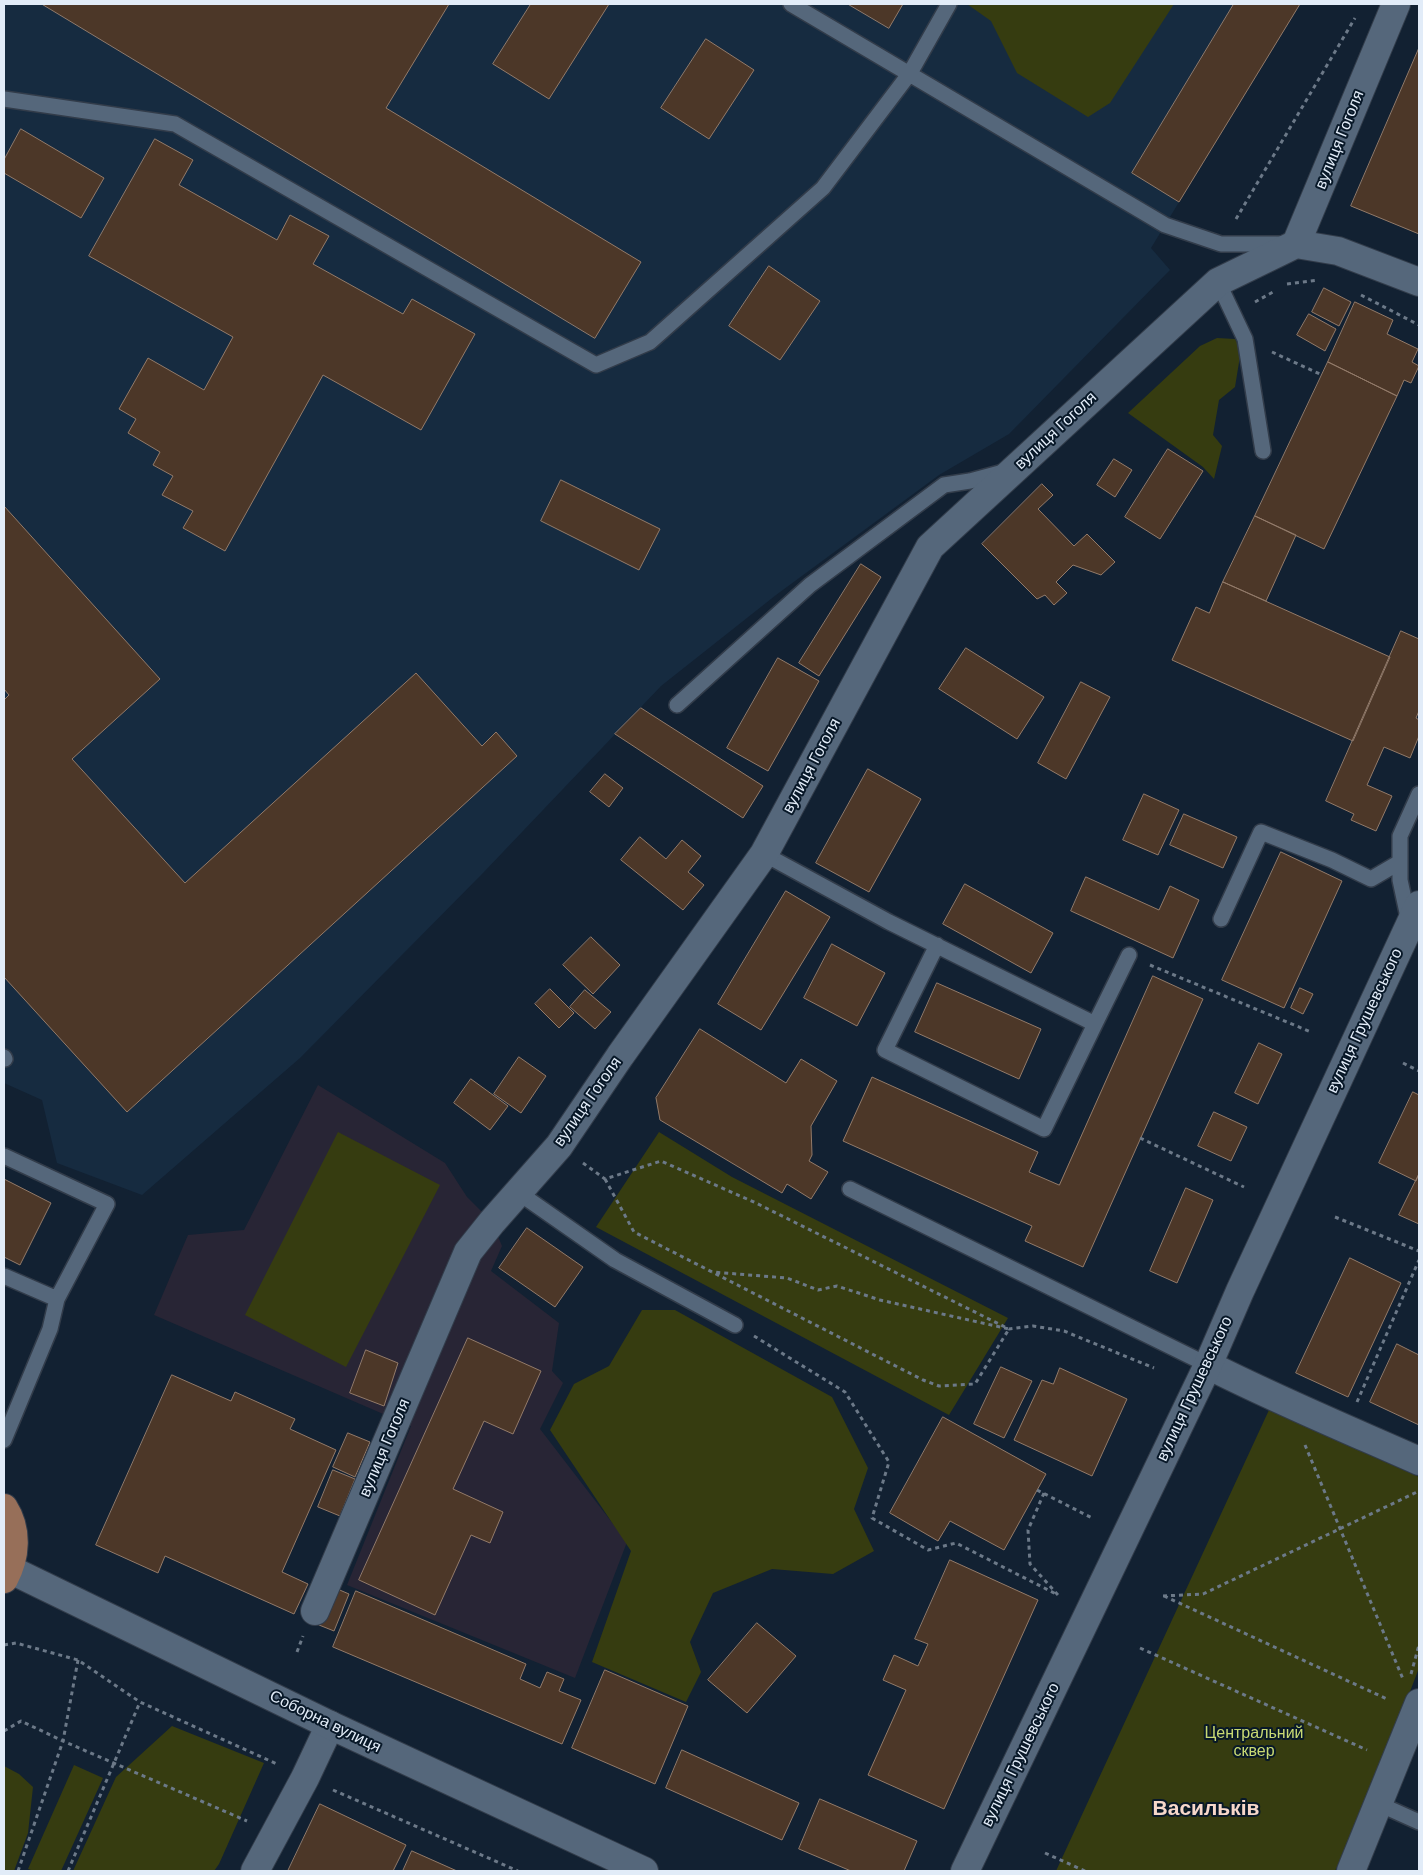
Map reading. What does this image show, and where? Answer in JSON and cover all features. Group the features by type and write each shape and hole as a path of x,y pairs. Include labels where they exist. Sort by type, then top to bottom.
{"main road":[{"path":"4,1508 9,1516 14,1537 13,1558 6,1574"}],"street":[{"name":"вулиця Гоголя","path":"310,1620 468,1252 559,1146 620,1056 764,854 930,547 1218,282 1296,244 1396,4"},
{"path":"1296,244 1338,250 1419,282"},
{"name":"вулиця Грушевського","path":"965,1871 1208,1365 1240,1291 1414,915"},
{"path":"1208,1365 1258,1390 1286,1400 1419,1461"},
{"name":"Соборна вулиця","path":"6,1574 644,1871"},
{"path":"1352,1871 1379,1804 1408,1708"},
{"path":"255,1871 305,1778 330,1725"}],"lane":[{"path":"792,4 1165,225 1222,244 1296,244"},
{"path":"4,99 175,124 596,365 650,342 823,188 910,73 949,4"},
{"path":"1218,282 1245,339 1263,451"},
{"path":"677,705 810,585 944,485 970,481 1015,468"},
{"path":"1414,915 1400,880 1400,836 1419,794"},
{"path":"1221,918 1261,832 1332,860 1371,879 1400,862"},
{"path":"764,854 937,945 1095,1024"},
{"path":"937,945 885,1050 1044,1129 1129,955"},
{"path":"4,1156 107,1204 57,1299 50,1329 4,1440"},
{"path":"850,1189 1208,1365"},
{"path":"519,1193 615,1260 735,1325"},
{"path":"4,1276 57,1299"},
{"path":"1379,1804 1419,1822"}],"path":[{"path":"1233,314 1287,284 1320,280"},
{"path":"1360,294 1419,325"},
{"path":"1245,339 1322,375"},
{"path":"1129,955 1311,1032"},
{"path":"1403,1064 1419,1072"},
{"path":"1140,1138 1244,1187"},
{"path":"586,1154 581,1162 605,1178 634,1232 923,1380 939,1386 975,1384 1009,1329"},
{"path":"605,1178 661,1161 756,1203 1009,1329"},
{"path":"1335,1217 1419,1251"},
{"path":"1345,1428 1419,1260"},
{"path":"712,1272 787,1278 818,1290 837,1286 880,1300 1009,1329 1034,1326 1064,1331 1164,1372"},
{"path":"735,1325 845,1392 889,1462 872,1518 928,1550 956,1543 1058,1595 1030,1564 1028,1530 1044,1493"},
{"path":"1286,1400 1341,1527 1406,1688 1408,1708"},
{"path":"1037,1490 1094,1519"},
{"path":"1408,1708 1163,1596 1203,1594 1419,1490"},
{"path":"297,1652 310,1620"},
{"path":"4,1645 16,1642 78,1660 140,1702 305,1778 518,1871"},
{"path":"1140,1648 1371,1752"},
{"path":"18,1871 63,1742 78,1660"},
{"path":"68,1871 140,1702"},
{"path":"4,1731 22,1721 63,1742 254,1824"},
{"path":"1046,1853 1085,1871"}],"shaded area":[{"path":"4,4 1300,4 1151,248 1170,270 1009,434 939,475 776,595 661,686 483,873 300,1058 142,1195 57,1163 42,1100 4,1083"},
{"path":"318,1085 445,1163 467,1197 492,1222 502,1246 491,1271 559,1323 552,1371 563,1383 540,1429 627,1542 575,1678 347,1585 411,1426 154,1315 188,1235 244,1230"}],"green space":[{"path":"967,4 1174,4 1110,103 1088,117 1017,73 991,21"},
{"path":"1217,338 1235,339 1241,350 1235,387 1219,400 1213,435 1222,446 1214,479 1203,467 1128,413 1200,346"},
{"path":"338,1132 440,1185 346,1367 245,1315"},
{"path":"659,1132 732,1177 1008,1318 949,1415 596,1227"},
{"path":"642,1310 675,1310 832,1397 868,1468 854,1509 874,1551 833,1574 772,1569 713,1593 690,1642 701,1672 686,1702 592,1662 631,1551 550,1430 574,1384 609,1366"},
{"name":"Центральний сквер","path":"1269,1410 1419,1477 1419,1668 1370,1796 1335,1871 1056,1871"},
{"path":"172,1726 264,1763 219,1864 214,1871 73,1871 116,1777"},
{"path":"74,1765 103,1778 61,1871 34,1871 28,1869"},
{"path":"4,1766 19,1774 33,1787 28,1833 14,1871 4,1871"}],"building":[{"path":"42,4 449,4 386,108 641,262 595,338"},
{"path":"531,4 609,4 549,99 493,64"},
{"path":"848,4 903,4 889,28"},
{"path":"1234,4 1300,4 1179,202 1132,173"},
{"path":"706,39 754,70 709,139 661,108"},
{"path":"1419,48 1419,234 1351,206"},
{"path":"21,129 104,178 81,218 4,173 4,160"},
{"path":"155,139 193,160 179,185 277,240 290,215 329,236 313,264 403,314 412,299 475,334 421,430 323,375 225,551 183,528 193,511 162,495 173,476 153,465 160,452 128,433 136,419 119,409 148,358 204,390 233,337 89,256"},
{"path":"769,266 820,301 780,360 729,326"},
{"path":"1324,288 1351,302 1339,326 1312,312"},
{"path":"1355,302 1393,320 1387,334 1418,349 1412,362 1419,366 1411,383 1404,380 1397,396 1328,362"},
{"path":"1309,314 1336,329 1325,351 1297,335"},
{"path":"1328,362 1397,396 1324,549 1255,516"},
{"path":"1168,449 1203,471 1160,539 1125,517"},
{"path":"1114,459 1132,470 1115,497 1097,485"},
{"path":"561,480 660,529 639,570 541,521"},
{"path":"1042,484 1053,495 1038,509 1074,546 1087,534 1115,562 1101,575 1073,565 1056,582 1067,593 1054,605 1045,595 1037,599 982,544"},
{"path":"4,506 160,679 72,759 185,883 416,673 482,746 496,732 517,756 127,1112 4,977 4,700 9,695 4,689"},
{"path":"1255,516 1296,535 1266,601 1223,582"},
{"path":"861,564 881,577 819,676 799,663"},
{"path":"1223,582 1390,657 1353,741 1172,660 1196,607 1209,613"},
{"path":"1401,631 1419,639 1419,711 1416,718 1419,720 1419,736 1410,758 1384,747 1367,785 1392,796 1376,831 1351,820 1354,814 1326,801"},
{"path":"966,648 1044,697 1017,739 939,689"},
{"path":"778,658 819,681 768,771 727,748"},
{"path":"1081,682 1110,697 1066,779 1038,763"},
{"path":"641,708 763,786 743,818 615,734"},
{"path":"868,769 921,799 869,892 816,863"},
{"path":"605,774 623,788 609,807 590,792"},
{"path":"1144,794 1179,810 1158,855 1123,840"},
{"path":"1184,814 1237,837 1223,868 1170,845"},
{"path":"640,837 666,859 682,840 701,856 688,872 704,885 683,910 621,860"},
{"path":"1281,852 1342,881 1284,1008 1222,980"},
{"path":"1086,877 1159,910 1170,886 1199,900 1173,958 1071,911"},
{"path":"965,884 1053,933 1031,973 943,924"},
{"path":"786,891 830,917 761,1030 718,1004"},
{"path":"591,937 620,965 593,994 563,965"},
{"path":"832,944 885,973 857,1026 804,998"},
{"path":"1153,976 1203,999 1083,1267 1025,1241 1032,1226 843,1141 872,1077 1038,1152 1029,1172 1059,1185"},
{"path":"937,983 1041,1029 1019,1079 915,1032"},
{"path":"1300,988 1313,994 1303,1014 1291,1008"},
{"path":"550,989 574,1013 559,1028 535,1004"},
{"path":"585,990 611,1012 595,1029 570,1007"},
{"path":"700,1029 786,1083 801,1059 837,1081 811,1126 812,1155 809,1161 828,1172 811,1199 787,1184 782,1193 660,1120 656,1098"},
{"path":"1259,1043 1282,1054 1258,1104 1235,1093"},
{"path":"519,1057 546,1076 521,1113 494,1094"},
{"path":"471,1079 508,1106 490,1130 454,1103"},
{"path":"1413,1092 1419,1095 1419,1174 1416,1181 1379,1163"},
{"path":"1214,1112 1247,1127 1231,1161 1198,1146"},
{"path":"1419,1174 1419,1224 1399,1215"},
{"path":"4,1179 51,1203 20,1265 4,1257"},
{"path":"1186,1188 1213,1200 1177,1283 1150,1271"},
{"path":"527,1228 583,1267 555,1307 499,1268"},
{"path":"1350,1258 1401,1283 1348,1397 1296,1373"},
{"path":"468,1338 541,1371 513,1434 484,1421 453,1489 503,1512 490,1543 471,1535 435,1615 359,1580"},
{"path":"1397,1344 1419,1355 1419,1425 1370,1402"},
{"path":"366,1350 398,1363 384,1406 350,1393"},
{"path":"1001,1367 1032,1381 1004,1438 974,1424"},
{"path":"1060,1368 1127,1399 1092,1476 1014,1440 1042,1380 1053,1384"},
{"path":"172,1375 231,1401 235,1392 295,1419 290,1429 336,1450 282,1572 308,1584 294,1614 165,1556 158,1573 96,1545"},
{"path":"943,1417 1046,1474 1004,1550 950,1521 938,1541 890,1513"},
{"path":"348,1433 370,1442 355,1477 333,1467"},
{"path":"333,1470 355,1479 340,1516 318,1507"},
{"path":"950,1560 1038,1600 944,1809 868,1775 906,1690 883,1680 894,1655 918,1666 928,1644 915,1639"},
{"path":"335,1588 349,1594 334,1631 319,1625"},
{"path":"356,1591 526,1664 520,1679 540,1688 547,1672 564,1679 559,1691 581,1700 562,1744 333,1647"},
{"path":"757,1623 796,1656 747,1713 708,1680"},
{"path":"605,1670 688,1706 655,1784 572,1748"},
{"path":"682,1750 799,1803 782,1840 666,1788"},
{"path":"820,1799 917,1841 904,1871 851,1871 799,1849"},
{"path":"320,1804 406,1845 393,1871 288,1871"},
{"path":"412,1851 457,1871 403,1871"}],"district":[{"name":"Васильків","path":"1206,1809"}]}
